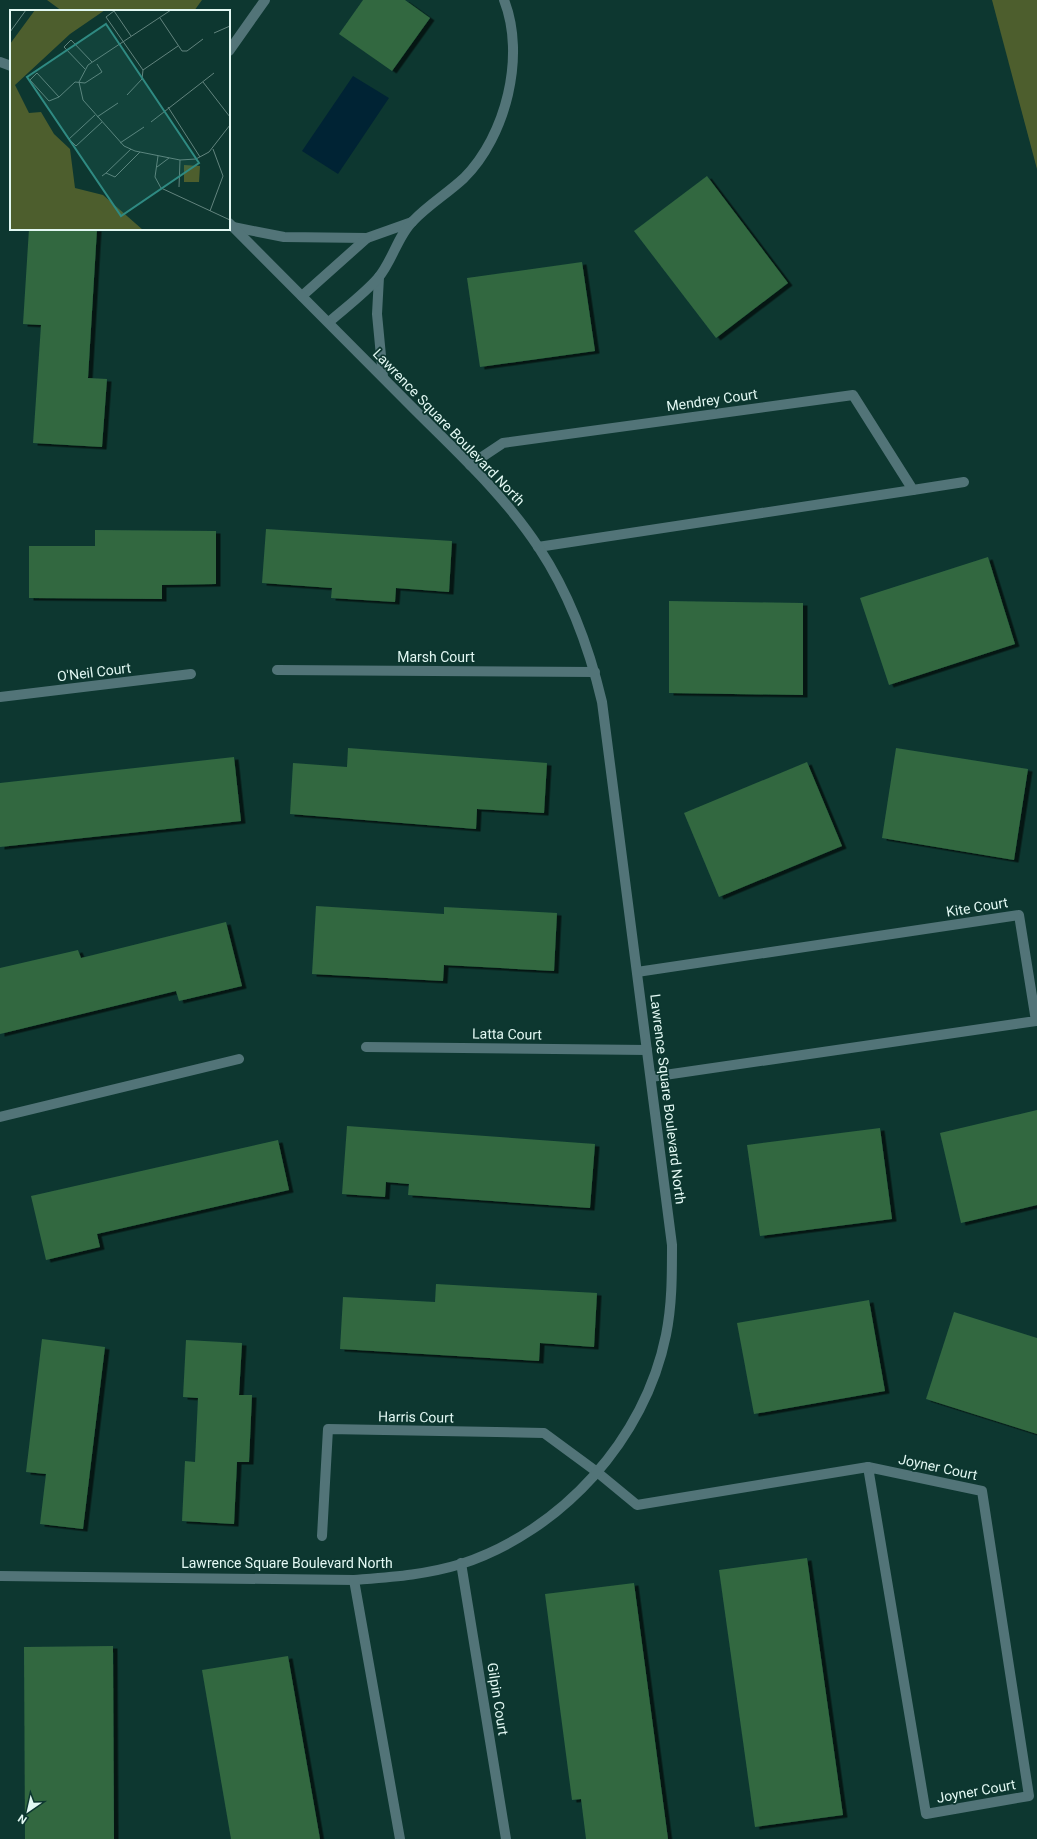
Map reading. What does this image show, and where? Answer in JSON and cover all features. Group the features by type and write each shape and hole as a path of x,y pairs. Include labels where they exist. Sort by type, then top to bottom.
{"street":[{"path":"230,50 265,0"},
{"path":"329,322 379,277 412,222 464,177 487,147 503,114 511,80 513,43 504,0"},
{"path":"0,62 10,66"},
{"path":"231,225 284,237 367,238 412,222"},
{"name":"Lawrence Square Boulevard North","path":"0,1576 354,1580 409,1576 461,1564 506,1545 552,1516 591,1480 625,1436 650,1388 666,1337 672,1294 672,1245 602,702 595,672 578,621 553,570 511,510 470,465 231,225"},
{"path":"302,296 367,238"},
{"path":"379,277 377,314 383,377"},
{"name":"Mendrey Court","path":"470,465 503,443 853,395 912,490"},
{"path":"538,547 964,482"},
{"name":"Marsh Court","path":"277,670 595,672"},
{"name":"O'Neil Court","path":"0,697 191,674"},
{"name":"Kite Court","path":"637,972 1019,914 1036,1021 651,1077"},
{"name":"Latta Court","path":"366,1047 647,1050"},
{"path":"0,1117 239,1059"},
{"name":"Harris Court","path":"322,1536 328,1430 544,1433 597,1472"},
{"name":"Joyner Court","path":"597,1472 637,1505 868,1467 982,1491 1029,1796 926,1814 868,1467"},
{"name":"Gilpin Court","path":"461,1564 506,1839"},
{"path":"354,1580 400,1839"}],"green space":[{"path":"47,0 202,0 195,10 61,10"},
{"path":"992,0 1037,0 1037,169"}],"water":[{"path":"353,76 389,98 338,174 302,151"}],"building":[{"path":"363,0 405,0 430,18 392,71 339,34"},
{"path":"707,176 788,283 716,338 634,231"},
{"path":"29,230 97,230 88,378 107,379 102,447 33,443 41,325 23,324"},
{"path":"582,262 595,351 480,367 467,278"},
{"path":"266,529 452,541 449,592 396,588 395,602 331,598 332,588 262,583"},
{"path":"95,530 216,531 216,584 162,585 162,599 29,598 29,546 95,546"},
{"path":"988,557 1015,644 889,685 860,598"},
{"path":"669,601 803,603 803,695 669,693"},
{"path":"348,748 547,763 544,813 477,809 476,829 290,814 293,763 347,767"},
{"path":"896,748 1028,769 1014,860 882,838"},
{"path":"234,757 241,821 0,847 0,783"},
{"path":"807,762 842,846 719,897 684,813"},
{"path":"316,906 444,914 444,907 557,913 554,971 444,965 443,981 312,974"},
{"path":"226,922 242,986 179,1001 176,991 0,1034 0,968 78,950 81,958"},
{"path":"1037,1110 1037,1205 961,1223 940,1133"},
{"path":"347,1126 595,1144 590,1208 408,1195 409,1184 386,1182 385,1197 342,1194"},
{"path":"880,1128 892,1219 760,1236 747,1145"},
{"path":"278,1140 289,1190 97,1234 100,1247 46,1260 31,1196"},
{"path":"436,1284 597,1293 594,1347 540,1343 539,1361 340,1349 343,1297 435,1302"},
{"path":"869,1300 885,1391 754,1414 737,1323"},
{"path":"954,1312 1037,1338 1037,1434 926,1399"},
{"path":"42,1339 105,1347 83,1529 40,1524 46,1474 26,1472"},
{"path":"186,1340 242,1343 239,1395 252,1395 249,1462 237,1462 234,1524 182,1521 185,1461 195,1462 198,1398 183,1397"},
{"path":"807,1558 843,1815 755,1827 719,1570"},
{"path":"634,1583 668,1839 586,1839 581,1799 572,1800 545,1594"},
{"path":"113,1646 114,1839 25,1839 24,1647"},
{"path":"288,1656 320,1839 231,1839 202,1670"}]}
